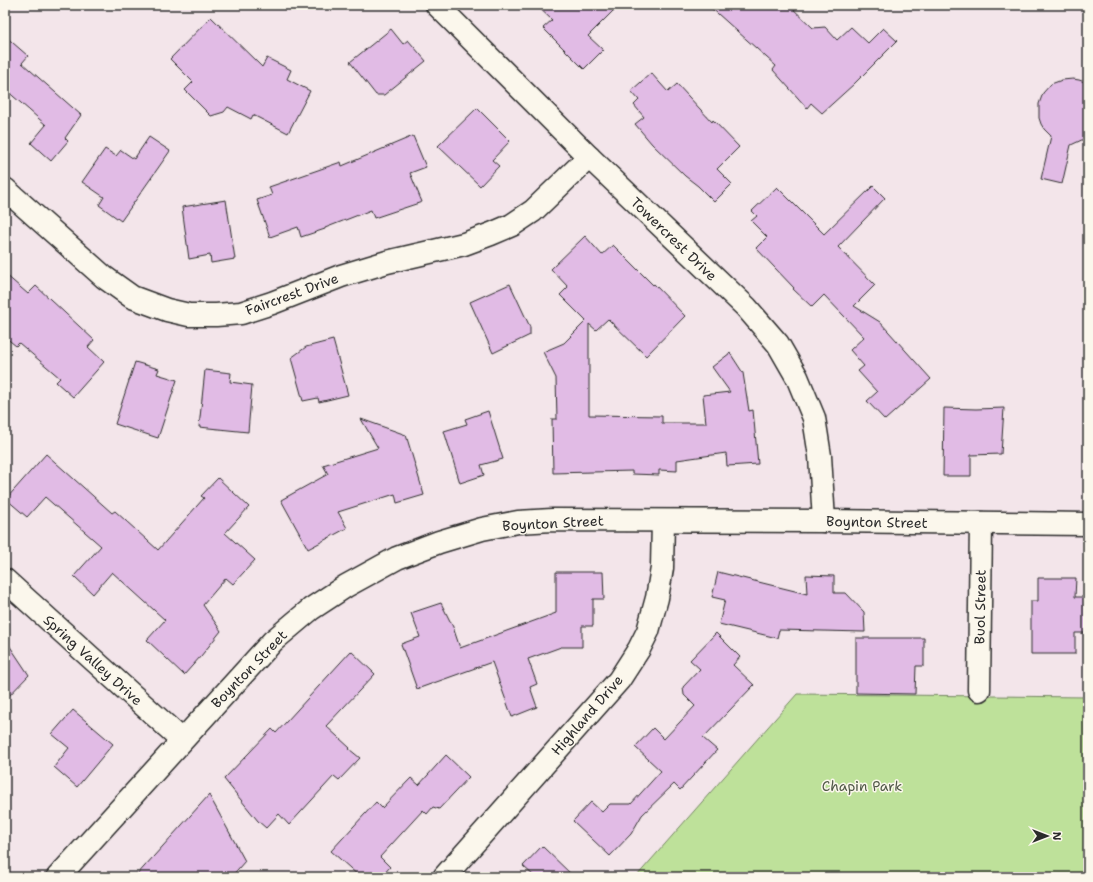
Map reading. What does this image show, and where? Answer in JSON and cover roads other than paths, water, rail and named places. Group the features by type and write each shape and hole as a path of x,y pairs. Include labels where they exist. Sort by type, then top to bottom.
{"street":[{"name":"Towercrest Drive","path":"437,5 589,157 746,308 778,344 797,377 814,418 820,456 824,521"},
{"name":"Faircrest Drive","path":"5,189 104,277 132,297 167,310 189,314 216,315 241,313 272,303 341,276 387,262 464,244 491,234 512,225 533,211 589,157"},
{"name":"Boynton Street","path":"58,877 273,641 311,609 346,586 397,558 439,542 482,528 518,522 552,520 1088,524"},
{"name":"Highland Drive","path":"444,877 619,680 639,649 648,631 657,598 662,568 663,521"},
{"name":"Buol Street","path":"979,690 981,523"},
{"name":"Spring Valley Drive","path":"5,580 182,740"}],"park label":[{"name":"Chapin Park","path":"862,786"}]}
